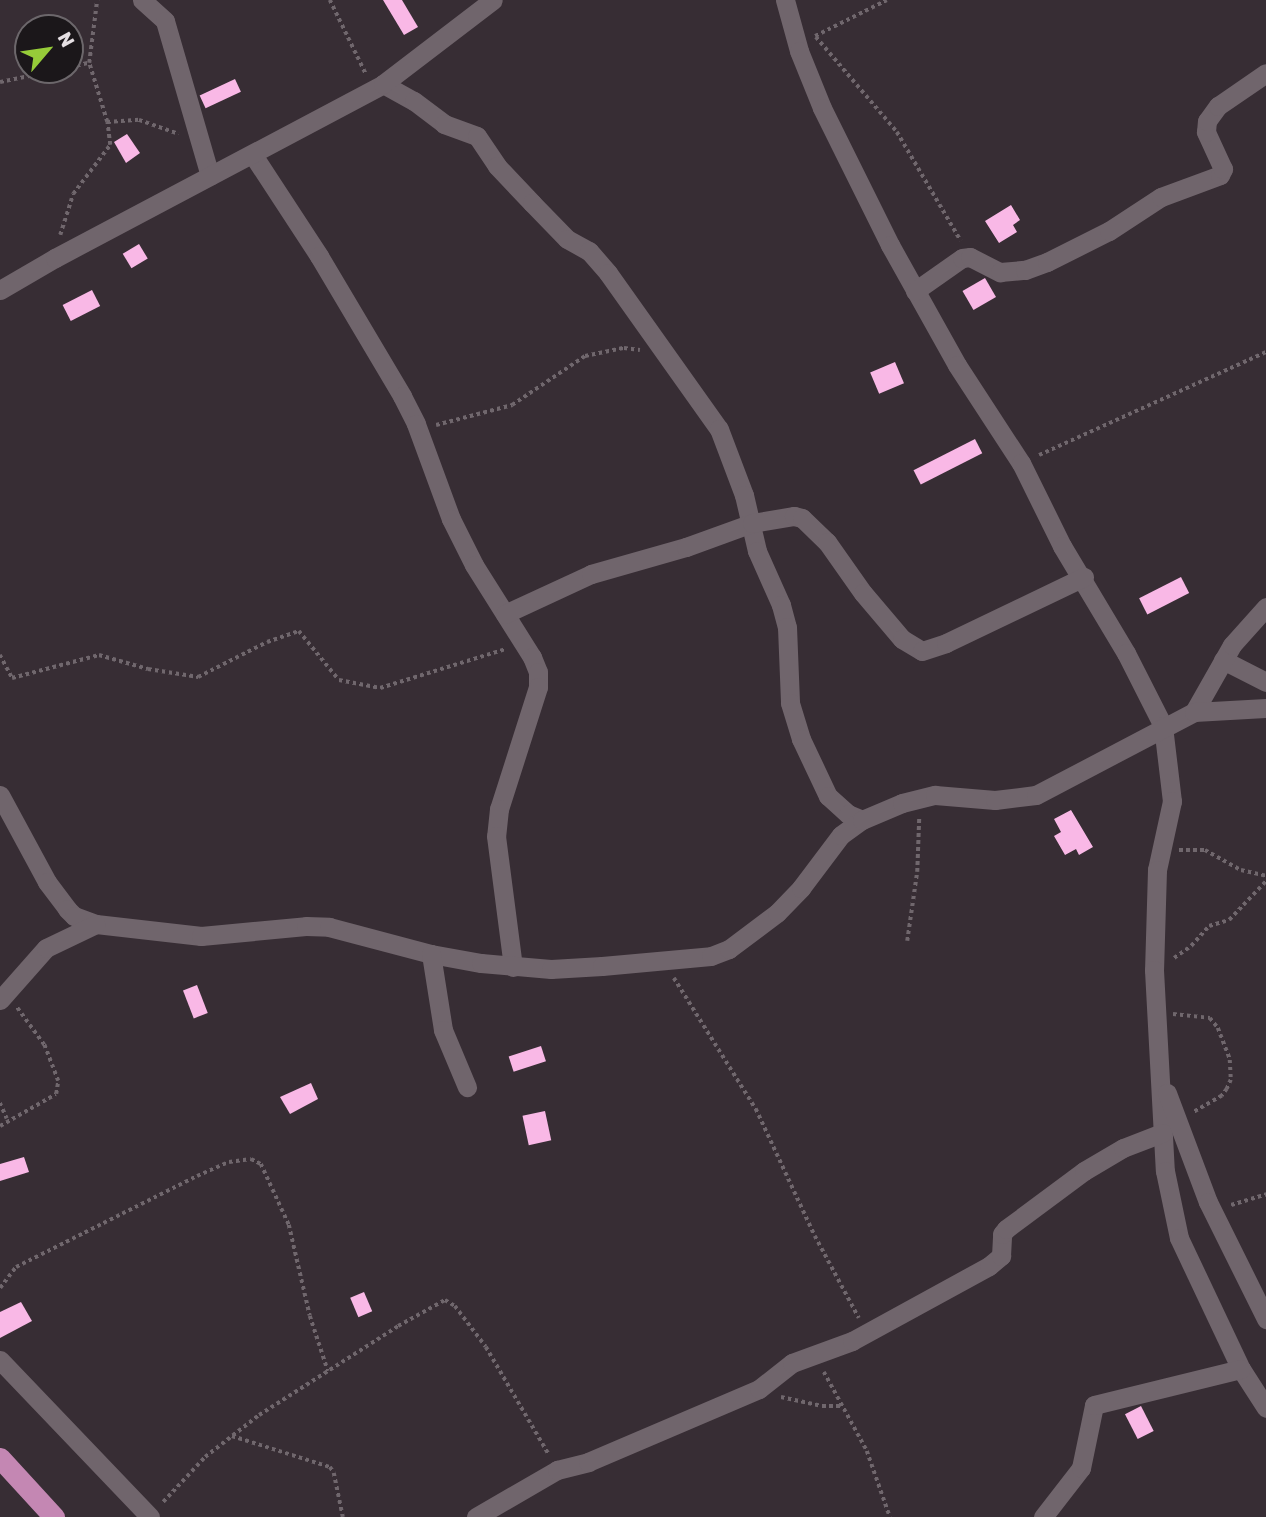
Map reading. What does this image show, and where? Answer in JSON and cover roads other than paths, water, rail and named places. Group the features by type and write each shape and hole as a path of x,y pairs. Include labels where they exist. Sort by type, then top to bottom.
{"highway":[{"path":"0,1458 54,1517"}],"street":[{"path":"142,0 165,21 210,176"},
{"path":"0,290 55,258 378,87 493,0"},
{"path":"785,0 799,51 822,108 915,290 957,365 1021,463 1062,546 1084,578 1163,726 1172,801 1157,870 1154,970 1161,1076 1170,1127 1165,1171 1179,1238 1241,1369 1266,1408"},
{"path":"915,290 958,261 970,257 1000,272 1025,270 1109,231 1161,197 1220,175 1223,169 1206,132 1207,121 1218,106 1266,73"},
{"path":"378,87 414,101 444,124 477,136 497,166 532,204 567,239 589,251 667,354 719,429 732,457 752,523 757,551 781,605 787,627 790,703 800,739 828,796 848,814 862,820"},
{"path":"253,155 363,327 416,424 451,519 474,565 524,643 538,671 538,687 506,783 496,836 513,967"},
{"path":"505,614 591,574 686,547 752,523 794,516 802,518 827,542 863,593 902,639 922,651 946,643 1084,578"},
{"path":"1194,712 1223,660 1266,607"},
{"path":"1223,660 1266,681"},
{"path":"0,795 47,882 67,909 74,916 96,924 201,936 306,926 329,927 431,954 513,967 551,968 663,961 711,956 729,949 762,927 802,888 841,835 862,820 934,795 995,800 1036,795 1194,712 1227,708 1266,708"},
{"path":"4,998 46,948 96,924"},
{"path":"431,954 443,1030 467,1087"},
{"path":"1170,1127 1266,1319"},
{"path":"476,1517 557,1470 587,1462 760,1389 771,1383 792,1363 810,1354 852,1341 989,1266 1001,1256 1002,1234 1006,1228 1084,1171 1123,1148 1170,1127"},
{"path":"0,1360 150,1517"},
{"path":"1043,1517 1081,1468 1094,1405 1241,1369"}]}
